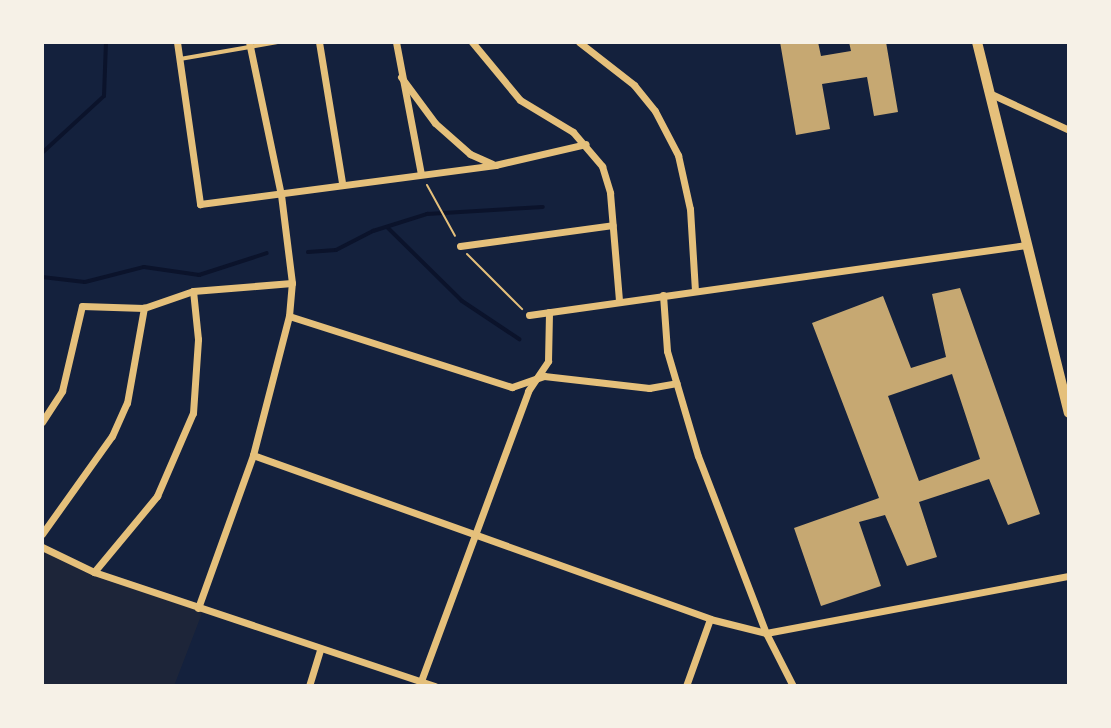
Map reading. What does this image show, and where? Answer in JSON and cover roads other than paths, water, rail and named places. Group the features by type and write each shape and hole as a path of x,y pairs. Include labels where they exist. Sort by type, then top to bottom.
{"main road":[{"path":"977,42 1069,413"}],"street":[{"path":"177,42 200,204 495,165 586,144"},
{"path":"319,42 342,183"},
{"path":"396,42 421,174"},
{"path":"472,42 520,100 586,144 602,166 613,225 619,301"},
{"path":"579,42 634,85 655,111 678,155 690,209 695,291"},
{"path":"198,608 253,455 289,316 292,283 281,195 250,44"},
{"path":"400,75 435,123 470,154 495,165"},
{"path":"989,93 1069,130"},
{"path":"460,246 613,225"},
{"path":"529,315 1026,245"},
{"path":"42,422 62,391 82,306 144,308 193,291 292,283"},
{"path":"94,572 157,496 193,413 198,339 193,291"},
{"path":"663,295 667,351 698,456 766,633 793,686"},
{"path":"42,534 112,436 127,403 144,308"},
{"path":"421,681 479,532 528,391 548,361 549,312"},
{"path":"289,316 512,387 537,379 649,388 677,383"},
{"path":"253,455 479,532 710,619 766,633 1069,576"},
{"path":"42,547 94,572 435,686"},
{"path":"686,686 710,619"},
{"path":"309,686 320,649"}],"lane":[{"path":"180,59 250,44 278,42"}],"waterway":[{"path":"42,153 104,96 106,42"},
{"path":"308,252 336,250 373,231 427,214 543,207"},
{"path":"387,227 462,301 519,339"},
{"path":"42,277 85,282 144,267 199,275 267,253"}]}
